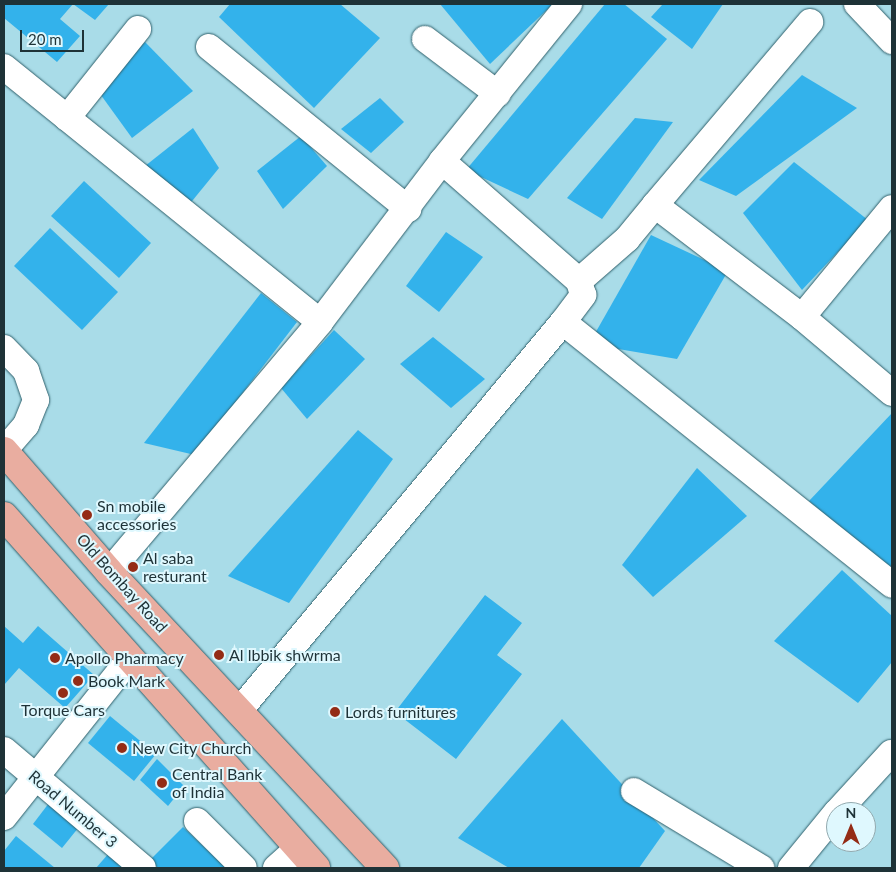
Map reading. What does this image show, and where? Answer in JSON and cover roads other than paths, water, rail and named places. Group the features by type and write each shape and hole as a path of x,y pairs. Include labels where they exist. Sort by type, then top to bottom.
{"main road":[{"name":"Old Bombay Road","path":"4,450 109,572 384,868"},
{"path":"4,516 129,660 316,868"}],"street":[{"path":"109,572 320,322 408,210 442,161 569,4"},
{"path":"857,4 892,41"},
{"path":"579,281 627,239 810,22"},
{"path":"67,118 138,29"},
{"path":"425,39 498,94"},
{"path":"209,47 408,210"},
{"path":"4,67 320,322"},
{"path":"239,711 562,322 583,294 579,281 442,161"},
{"path":"655,205 802,317 892,393"},
{"path":"802,317 892,208"},
{"path":"562,322 892,585"},
{"path":"4,348 26,371 36,400 26,426 4,450"},
{"path":"4,817 129,660"},
{"name":"Road Number 3","path":"4,750 143,868"},
{"path":"845,802 892,753"},
{"path":"634,791 761,868"},
{"path":"197,821 244,868"},
{"path":"791,868 826,824"},
{"path":"276,868 298,848"}],"place":[{"name":"Sn mobile accessories","path":"87,515"},
{"name":"Al saba resturant","path":"133,567"},
{"name":"Al lbbik shwrma","path":"219,655"},
{"name":"Apollo Pharmacy","path":"55,658"},
{"name":"Book Mark","path":"78,681"},
{"name":"Torque Cars","path":"63,693"},
{"name":"Lords furnitures","path":"335,712"},
{"name":"New City Church","path":"122,748"},
{"name":"Central Bank of India","path":"162,783"}]}
